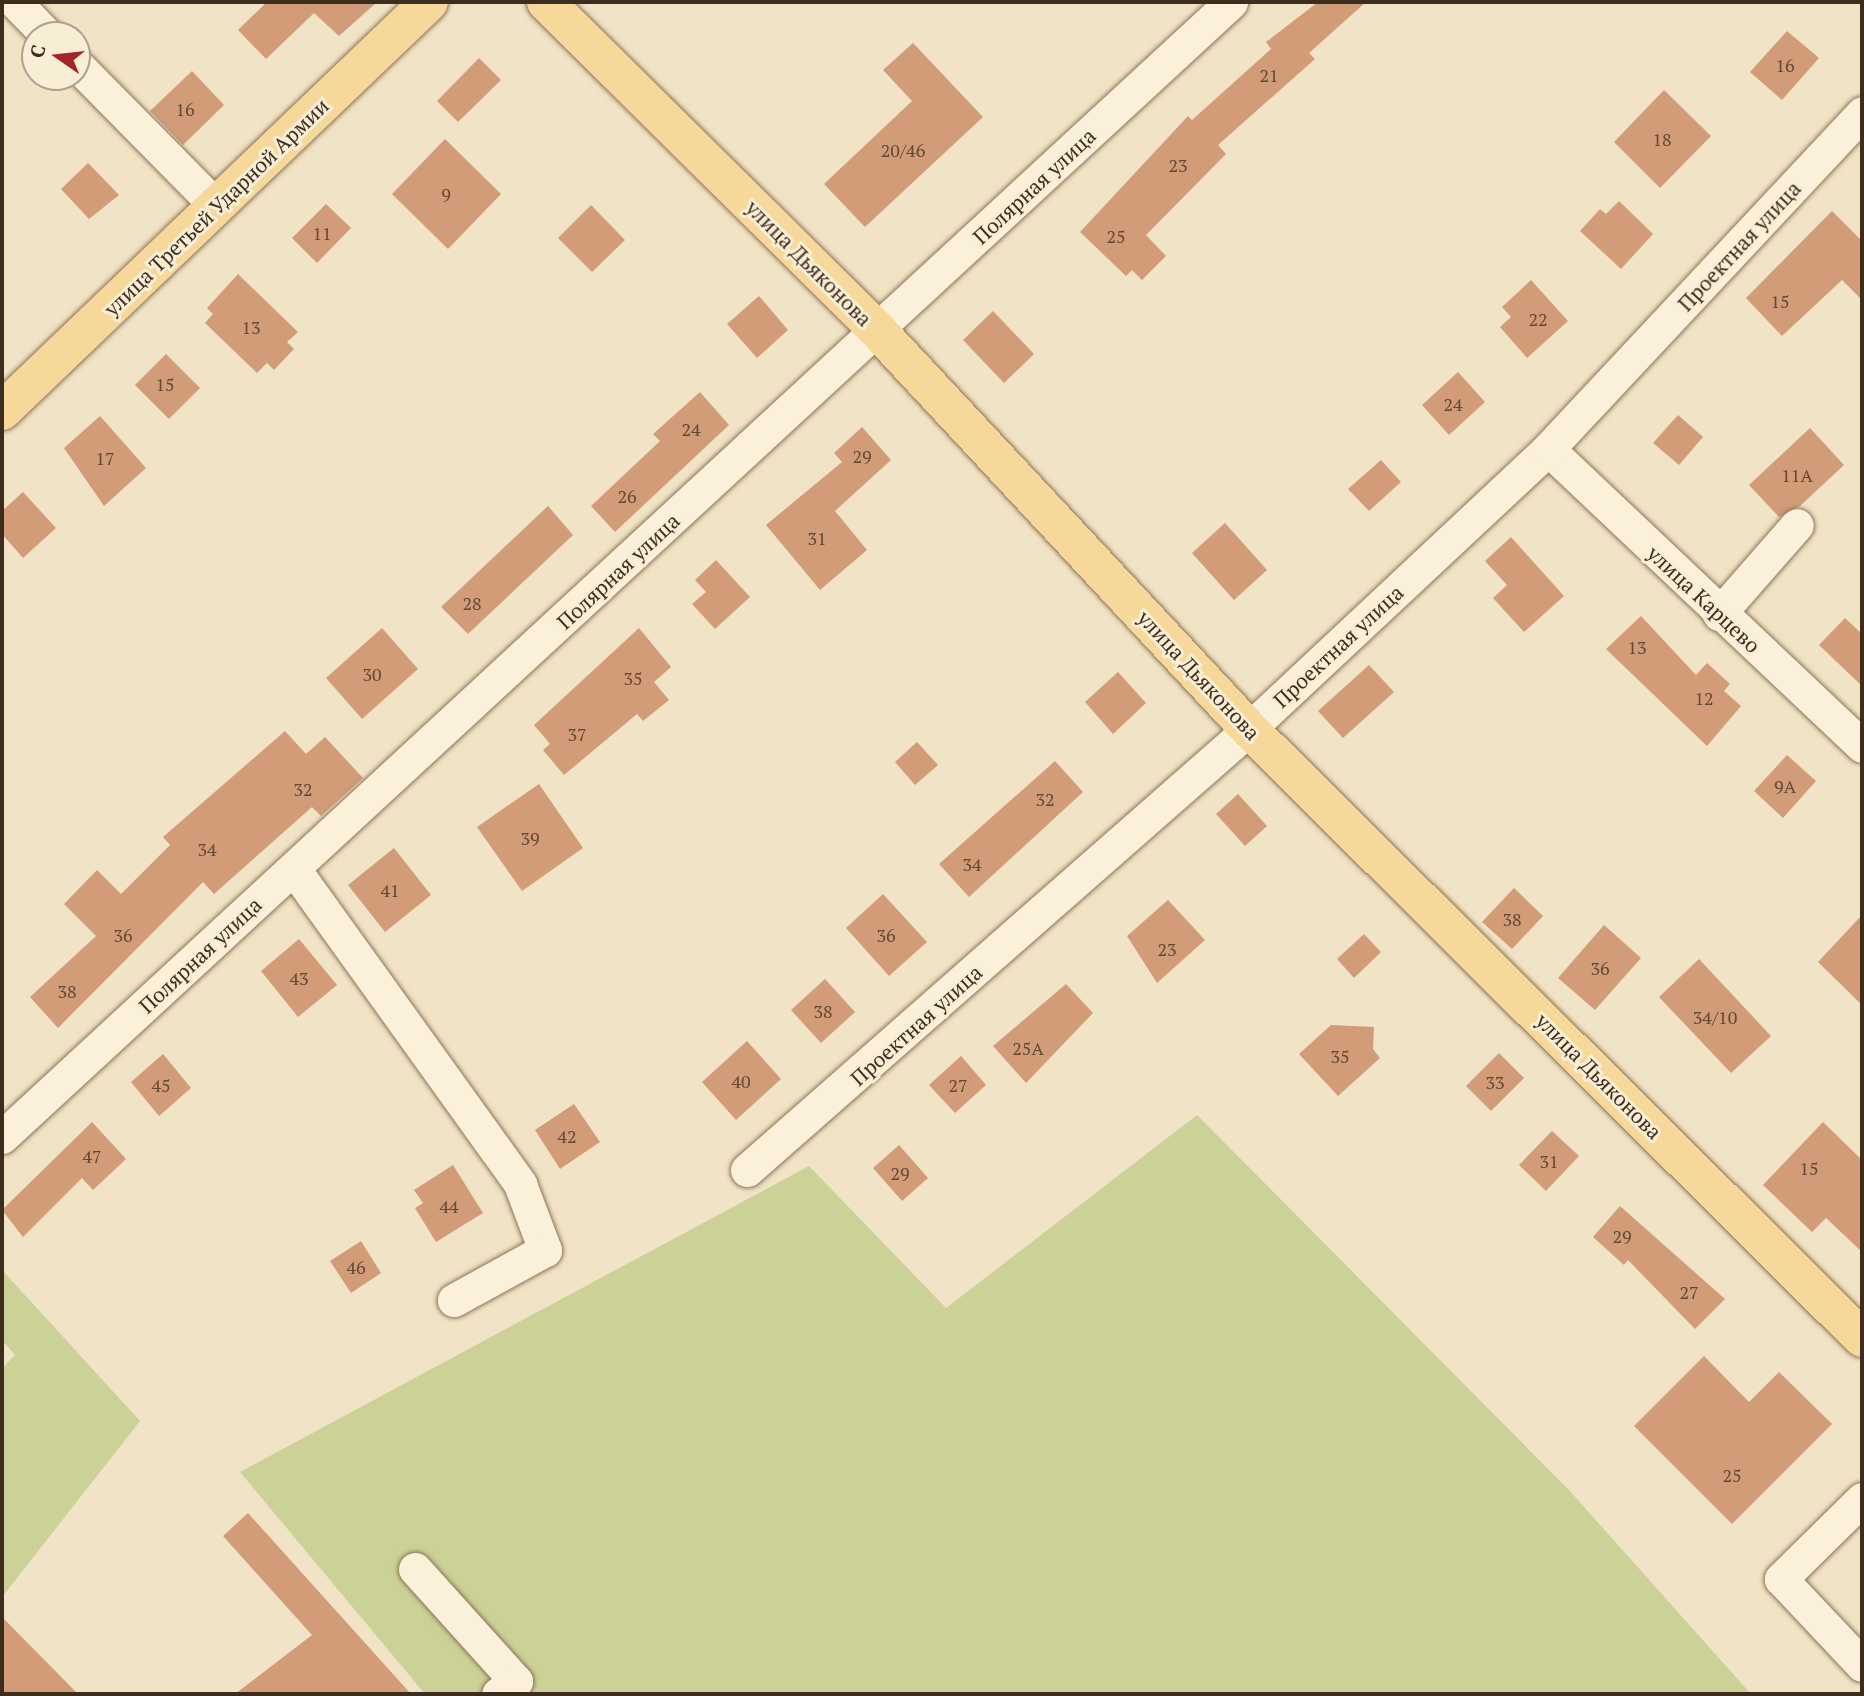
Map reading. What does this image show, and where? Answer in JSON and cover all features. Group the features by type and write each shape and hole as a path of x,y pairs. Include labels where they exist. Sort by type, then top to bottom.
{"main road":[{"name":"улица Третьей Ударной Армии","path":"2,411 429,2"},
{"name":"улица Дьяконова","path":"546,2 879,332 1249,729 1862,1338"}],"street":[{"path":"15,2 33,21"},
{"name":"Полярная улица","path":"2,1137 879,332 1231,2"},
{"path":"91,79 216,207"},
{"name":"Проектная улица","path":"747,1170 1249,729 1548,449 1862,113"},
{"name":"улица Карцево","path":"1548,449 1719,614 1862,746"},
{"path":"1719,614 1797,525"},
{"path":"294,869 520,1184 544,1250 454,1300"},
{"path":"1862,1499 1782,1579 1862,1665"},
{"path":"415,1569 516,1681 498,1694"}],"green space":[{"path":"1197,1115 1568,1489 1751,1694 425,1694 240,1472 809,1166 946,1308"},
{"path":"2,1270 140,1421 2,1597 2,1369 15,1355 2,1340"}],"building":[{"path":"267,2 377,2 339,36 314,13 266,59 238,30"},
{"path":"1318,2 1366,2 1309,53 1315,59 1218,145 1226,154 1146,235 1166,256 1142,280 1132,270 1126,276 1080,232 1188,116 1192,120 1271,49 1266,42"},
{"path":"1787,31 1819,58 1782,100 1750,72"},
{"path":"913,43 983,117 865,227 824,184 912,101 883,70"},
{"path":"479,58 501,80 458,122 437,101"},
{"path":"192,71 224,105 183,145 150,111"},
{"path":"1664,90 1711,136 1660,188 1614,142"},
{"path":"445,139 501,194 448,249 392,194"},
{"path":"88,163 119,195 89,219 61,189"},
{"path":"1619,201 1653,234 1621,269 1580,231 1600,209 1606,214"},
{"path":"326,204 351,228 317,263 292,238"},
{"path":"591,205 625,240 592,272 558,238"},
{"path":"1832,211 1862,241 1862,300 1842,280 1782,336 1746,298"},
{"path":"238,274 298,332 287,342 294,349 274,370 267,363 257,373 205,323 213,314 207,308"},
{"path":"1531,280 1568,321 1527,358 1500,327 1511,317 1502,307"},
{"path":"759,296 788,330 757,358 727,324"},
{"path":"993,311 1034,354 1004,383 963,340"},
{"path":"166,354 200,388 169,419 135,385"},
{"path":"1458,372 1485,402 1449,435 1422,405"},
{"path":"700,392 729,425 615,532 591,506 660,441 653,434"},
{"path":"1678,415 1703,437 1679,465 1653,443"},
{"path":"100,416 146,468 104,506 64,448"},
{"path":"862,427 891,460 835,511 867,550 820,590 766,525 842,462 834,453"},
{"path":"1810,428 1844,465 1800,506 1779,517 1749,485"},
{"path":"1381,460 1401,482 1369,511 1348,489"},
{"path":"23,492 56,528 23,558 2,534 2,511"},
{"path":"548,506 573,535 468,634 441,607"},
{"path":"1225,523 1267,570 1234,600 1192,553"},
{"path":"1511,537 1564,596 1524,632 1493,598 1507,585 1485,561"},
{"path":"716,560 750,597 715,629 692,604 706,592 695,580"},
{"path":"1641,616 1696,675 1707,663 1730,684 1724,691 1741,706 1707,746 1606,649"},
{"path":"1845,618 1862,634 1862,686 1819,645"},
{"path":"382,628 418,669 362,719 326,678"},
{"path":"639,628 671,667 654,682 669,700 643,721 637,714 564,775 543,750 550,744 534,725"},
{"path":"1369,665 1394,692 1343,738 1318,711"},
{"path":"1118,672 1146,703 1113,734 1085,702"},
{"path":"285,731 306,754 325,737 363,778 321,816 312,807 214,894 203,882 58,1028 30,997 96,936 64,904 97,870 121,894 170,845 163,837"},
{"path":"917,742 938,765 915,785 895,762"},
{"path":"1787,755 1816,781 1783,818 1754,791"},
{"path":"1055,761 1083,792 969,897 939,864"},
{"path":"539,784 583,848 522,891 477,827"},
{"path":"1238,794 1267,826 1245,846 1216,814"},
{"path":"394,848 431,895 385,932 348,885"},
{"path":"1514,888 1543,916 1512,949 1482,922"},
{"path":"883,894 927,942 889,976 846,928"},
{"path":"1168,900 1205,940 1157,983 1127,936"},
{"path":"1862,915 1862,1005 1818,962"},
{"path":"1604,925 1641,958 1595,1010 1558,978"},
{"path":"1364,934 1381,952 1354,978 1337,959"},
{"path":"299,939 337,985 298,1017 261,971"},
{"path":"1699,959 1771,1036 1731,1073 1659,997"},
{"path":"825,979 855,1012 821,1043 791,1010"},
{"path":"1066,984 1093,1013 1026,1083 993,1046"},
{"path":"1331,1025 1374,1027 1373,1049 1380,1058 1338,1096 1299,1054"},
{"path":"747,1041 781,1079 736,1120 702,1082"},
{"path":"1499,1053 1524,1078 1491,1111 1466,1086"},
{"path":"163,1054 191,1088 159,1116 131,1082"},
{"path":"961,1056 986,1085 955,1113 929,1085"},
{"path":"574,1104 600,1142 560,1169 535,1130"},
{"path":"92,1122 126,1159 93,1190 82,1178 23,1237 2,1210"},
{"path":"1823,1122 1862,1160 1862,1252 1826,1218 1812,1232 1763,1185"},
{"path":"1552,1131 1579,1156 1546,1191 1519,1165"},
{"path":"899,1145 928,1178 902,1201 873,1168"},
{"path":"453,1165 483,1213 436,1242 415,1208 423,1203 414,1190"},
{"path":"1620,1206 1725,1299 1695,1329 1628,1260 1624,1265 1593,1237"},
{"path":"361,1241 381,1273 351,1293 330,1261"},
{"path":"1704,1356 1749,1402 1779,1372 1832,1424 1732,1524 1634,1426"},
{"path":"248,1513 411,1694 235,1694 312,1635 223,1536"},
{"path":"2,1617 78,1694 2,1694"}]}
